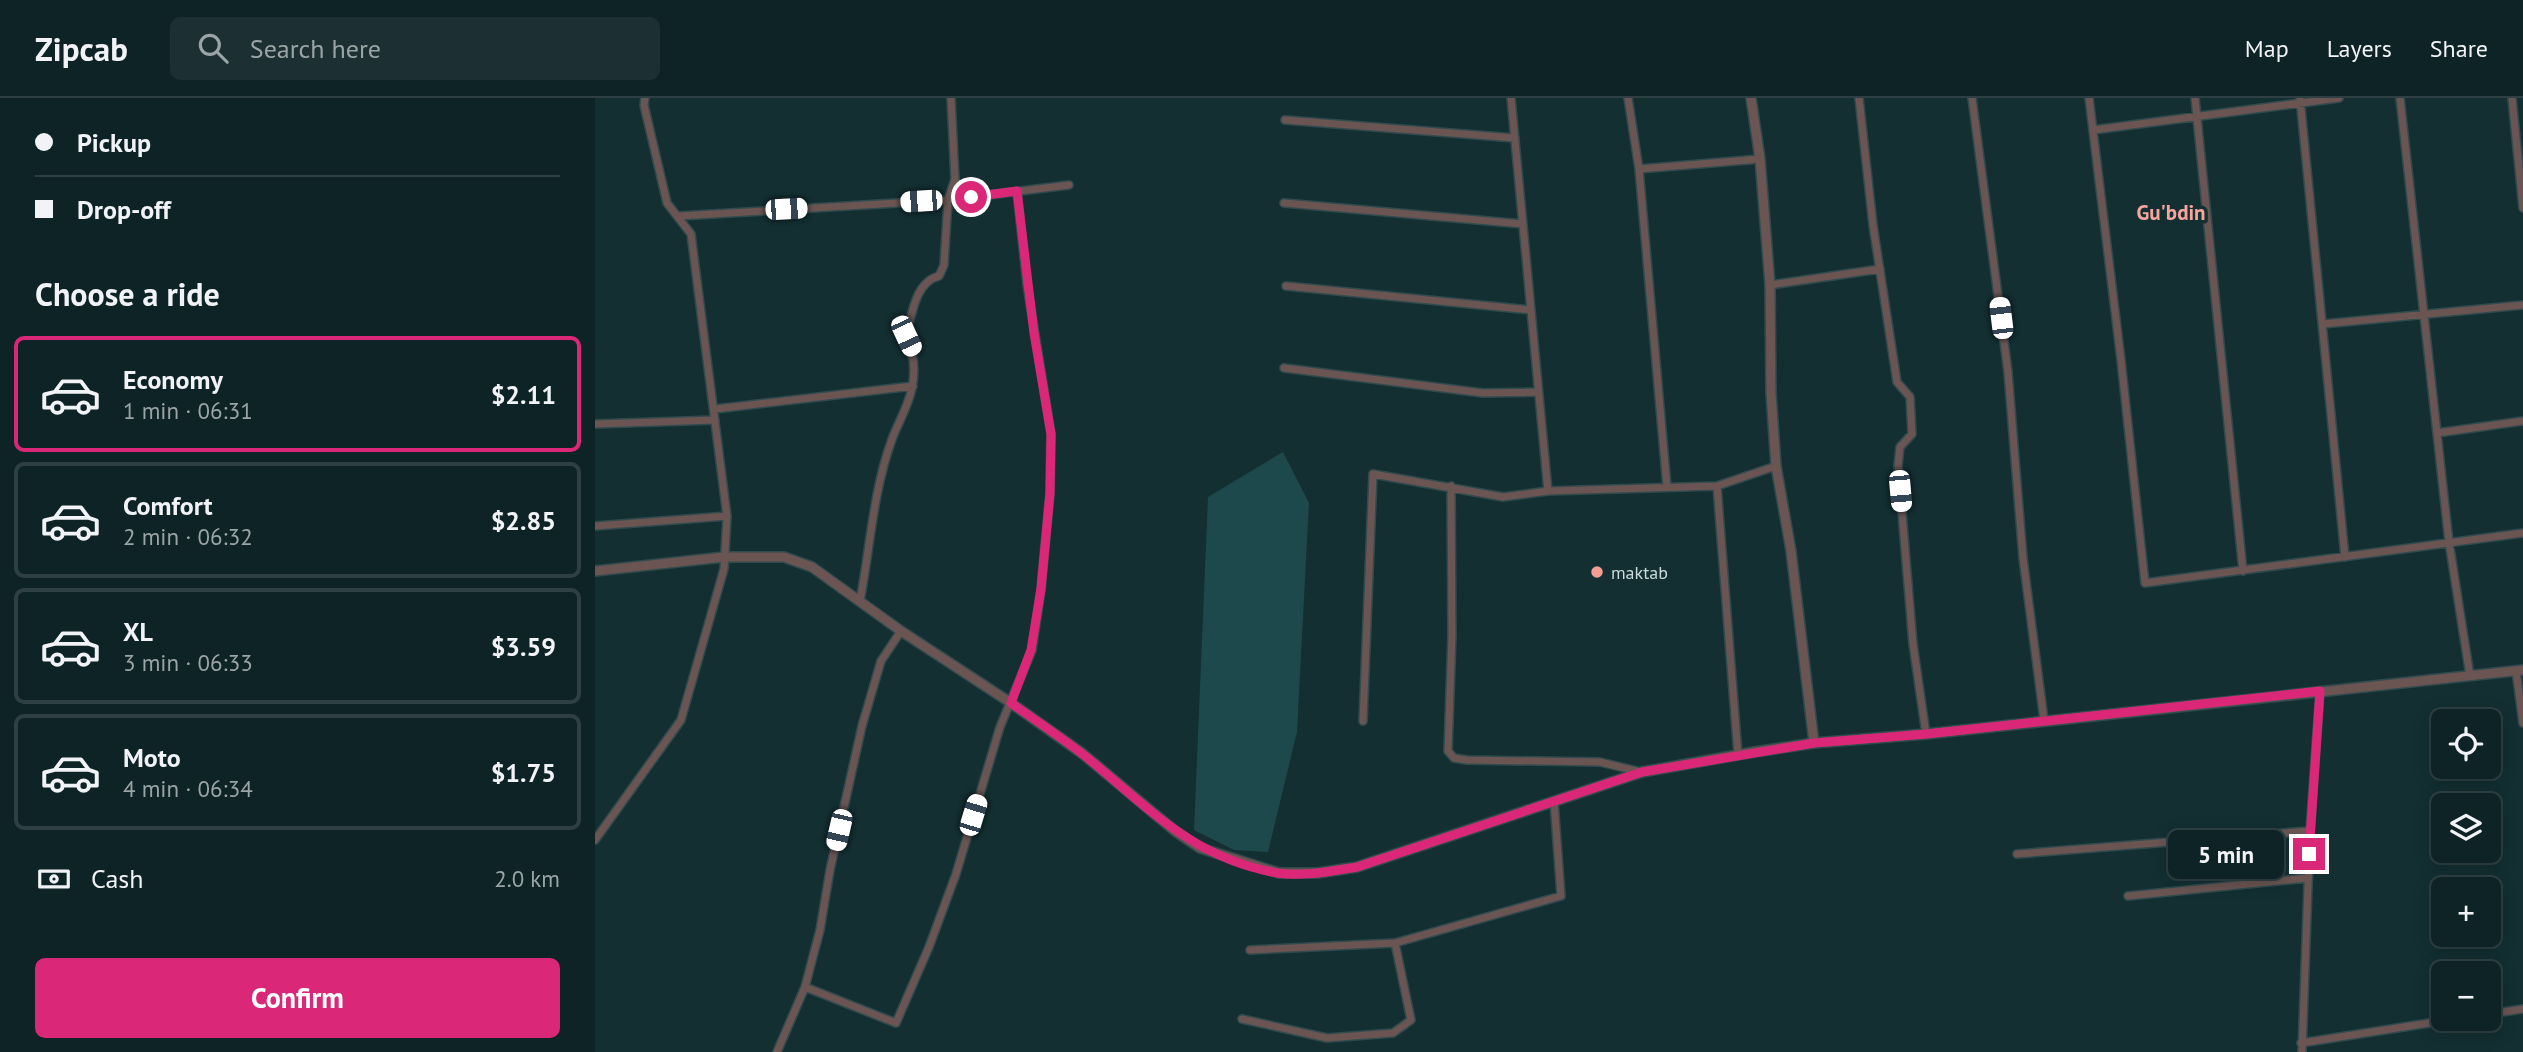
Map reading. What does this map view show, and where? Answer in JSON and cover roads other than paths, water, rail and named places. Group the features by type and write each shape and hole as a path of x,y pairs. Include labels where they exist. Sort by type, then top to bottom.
{"street":[{"path":"595,840 681,720 724,569 727,516 691,234 667,203 644,105 645,98"},
{"path":"860,601 870,530 891,441 906,412 913,386 914,354 906,336 920,290 929,279 939,276 944,265 948,200 955,179 951,98"},
{"path":"1511,98 1548,491"},
{"path":"1627,98 1640,169 1667,487"},
{"path":"1751,98 1761,159 1770,285 1771,393 1776,466 1791,551 1814,743"},
{"path":"1859,98 1897,382 1910,397 1913,434 1901,447 1898,465 1913,645 1926,734"},
{"path":"1972,98 2008,372 2023,558 2044,720"},
{"path":"2089,98 2122,359 2145,583 2523,533"},
{"path":"2195,98 2243,571"},
{"path":"2093,130 2301,100 2339,98"},
{"path":"2400,98 2449,542 2470,676"},
{"path":"2512,98 2523,208"},
{"path":"2301,100 2345,557"},
{"path":"1285,120 1515,138"},
{"path":"1640,169 1761,159"},
{"path":"679,216 948,200 1069,185"},
{"path":"805,987 896,1023 951,886 1000,727 1031,650 1041,589 1050,493 1051,434 1034,333 1017,191"},
{"path":"1284,203 1523,224"},
{"path":"1770,285 1880,270"},
{"path":"1286,286 1531,310"},
{"path":"2323,324 2523,305"},
{"path":"1284,368 1483,393 1538,392"},
{"path":"715,409 913,386"},
{"path":"595,424 715,420"},
{"path":"2437,433 2523,421"},
{"path":"1363,721 1373,474 1503,497 1548,491 1717,486 1776,466"},
{"path":"1451,486 1453,635 1448,751 1454,758 1467,760 1600,762 1642,772"},
{"path":"1717,486 1738,755"},
{"path":"595,526 727,516"},
{"path":"595,571 724,557 784,557 812,567 901,631 1083,754 1175,831 1200,848 1279,873 1318,873 1357,867 1642,772 1814,743 1926,734 2519,670 2523,723"},
{"path":"777,1052 805,987 820,930 830,870 862,726 881,662 901,631"},
{"path":"2320,691 2310,831 2301,1048 2431,1024"},
{"path":"1250,950 1395,943 1561,896 1554,802"},
{"path":"2017,854 2310,831"},
{"path":"2127,896 2308,878"},
{"path":"1243,1019 1328,1038 1393,1033 1411,1020 1395,943"},
{"path":"2501,1012 2523,1009"}],"place":[{"name":"maktab","path":"1597,572"}],"district":[{"name":"Gu'bdin","path":"2171,212"}]}
